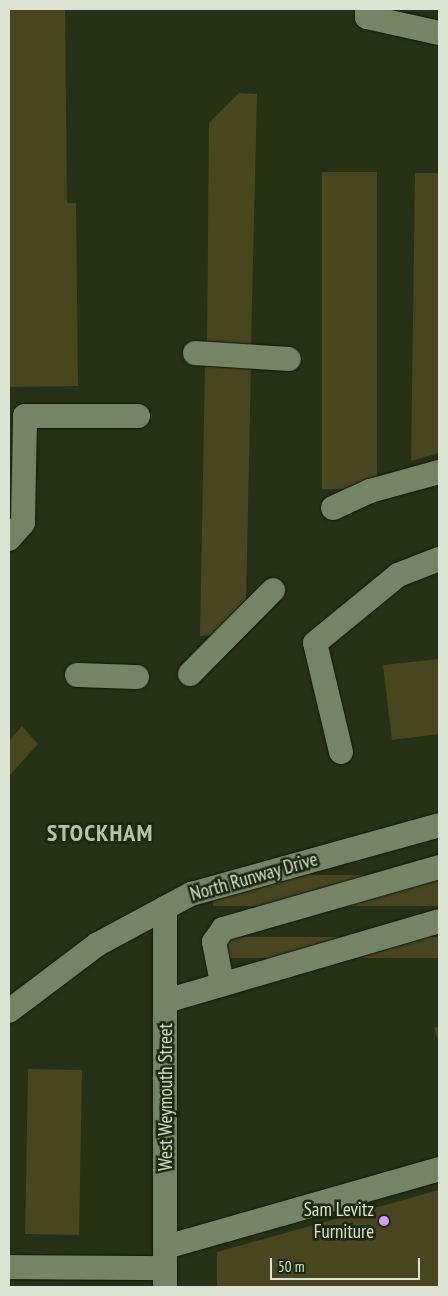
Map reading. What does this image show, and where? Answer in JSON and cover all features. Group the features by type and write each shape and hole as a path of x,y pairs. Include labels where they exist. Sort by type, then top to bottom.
{"street":[{"path":"367,9 367,17 439,33"},
{"path":"195,353 289,359"},
{"path":"9,539 23,523 24,416 138,416"},
{"path":"333,508 370,491 439,472"},
{"path":"341,752 315,643 398,575 439,559"},
{"path":"190,674 273,590"},
{"path":"77,675 137,678"},
{"name":"North Runway Drive","path":"9,1011 98,944 191,894 439,825"},
{"path":"222,983 214,942 223,929 439,867"},
{"name":"West Weymouth Street","path":"165,1267 166,908"},
{"path":"166,1001 222,983 439,921"},
{"path":"9,1267 165,1267 439,1169"}],"building":[{"path":"9,9 65,9 67,203 76,203 78,386 9,387"},
{"path":"239,93 257,94 251,346 207,348 209,123"},
{"path":"322,172 377,172 377,489 322,489"},
{"path":"415,173 439,173 439,453 411,461"},
{"path":"205,366 251,367 246,602 215,635 200,636"},
{"path":"439,659 439,734 392,740 383,665"},
{"path":"22,726 38,744 9,776 9,741"},
{"path":"213,875 439,875 439,906 213,906"},
{"path":"207,937 439,937 439,958 207,958"},
{"path":"439,1026 439,1043 434,1028"},
{"path":"28,1069 82,1070 79,1235 25,1234"},
{"name":"Sam Levitz Furniture","path":"439,1190 439,1287 217,1287 217,1252"}],"place":[{"name":"Sam Levitz Furniture","path":"384,1221"}],"district":[{"name":"STOCKHAM","path":"100,833"}]}
